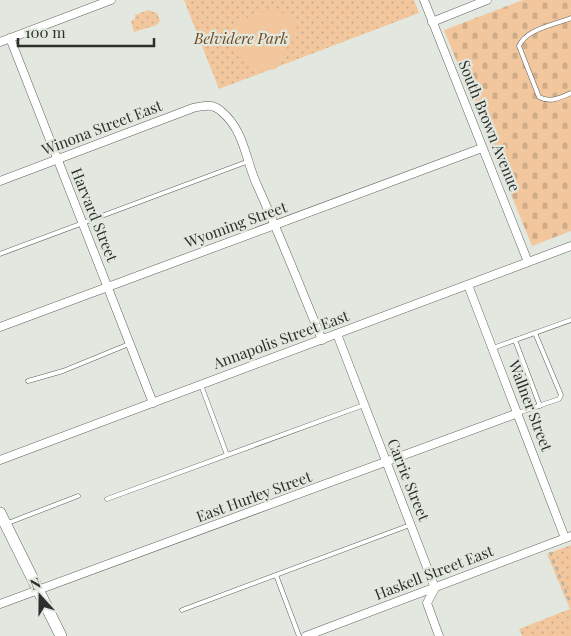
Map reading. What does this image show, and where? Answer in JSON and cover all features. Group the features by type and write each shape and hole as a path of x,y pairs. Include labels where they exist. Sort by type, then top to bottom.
{"street":[{"path":"0,42 110,0"},
{"name":"South Brown Avenue","path":"424,0 528,262"},
{"path":"432,22 487,0"},
{"name":"Harvard Street","path":"10,38 56,160 83,223 153,403"},
{"name":"Winona Street East","path":"0,182 193,108 208,105 220,110 241,136 249,162"},
{"name":"Wyoming Street","path":"0,327 482,148"},
{"path":"249,162 322,340"},
{"name":"Annapolis Street East","path":"0,460 571,246"},
{"name":"Wallner Street","path":"468,284 568,537"},
{"name":"Carrie Street","path":"337,334 435,588"},
{"name":"East Hurley Street","path":"0,604 518,414"},
{"path":"0,513 5,527 40,589 62,636"},
{"name":"Haskell Street East","path":"306,636 568,537"},
{"path":"435,588 427,603 439,636"}],"lane":[{"path":"571,18 529,34 522,39 520,46 539,98 553,100 571,94"},
{"path":"0,254 249,162"},
{"path":"492,348 571,320"},
{"path":"518,414 559,399 561,395 535,333"},
{"path":"515,340 540,406"},
{"path":"28,381 62,371 131,344"},
{"path":"201,385 227,455"},
{"path":"107,499 364,405"},
{"path":"5,527 78,496"},
{"path":"182,610 411,525"},
{"path":"276,575 299,636"}],"path":[{"path":"548,545 571,604"}],"green space":[{"name":"Belvidere Park","path":"184,0 414,0 419,13 219,89"},
{"path":"523,0 571,0 571,231 532,246 444,30"},
{"path":"148,10 157,13 160,21 157,25 134,32 131,21 135,19 135,15"},
{"path":"279,10 298,24 276,69 257,71 225,43 235,25 257,13"},
{"path":"571,545 571,636 522,636 519,629 570,609 547,554"}]}
